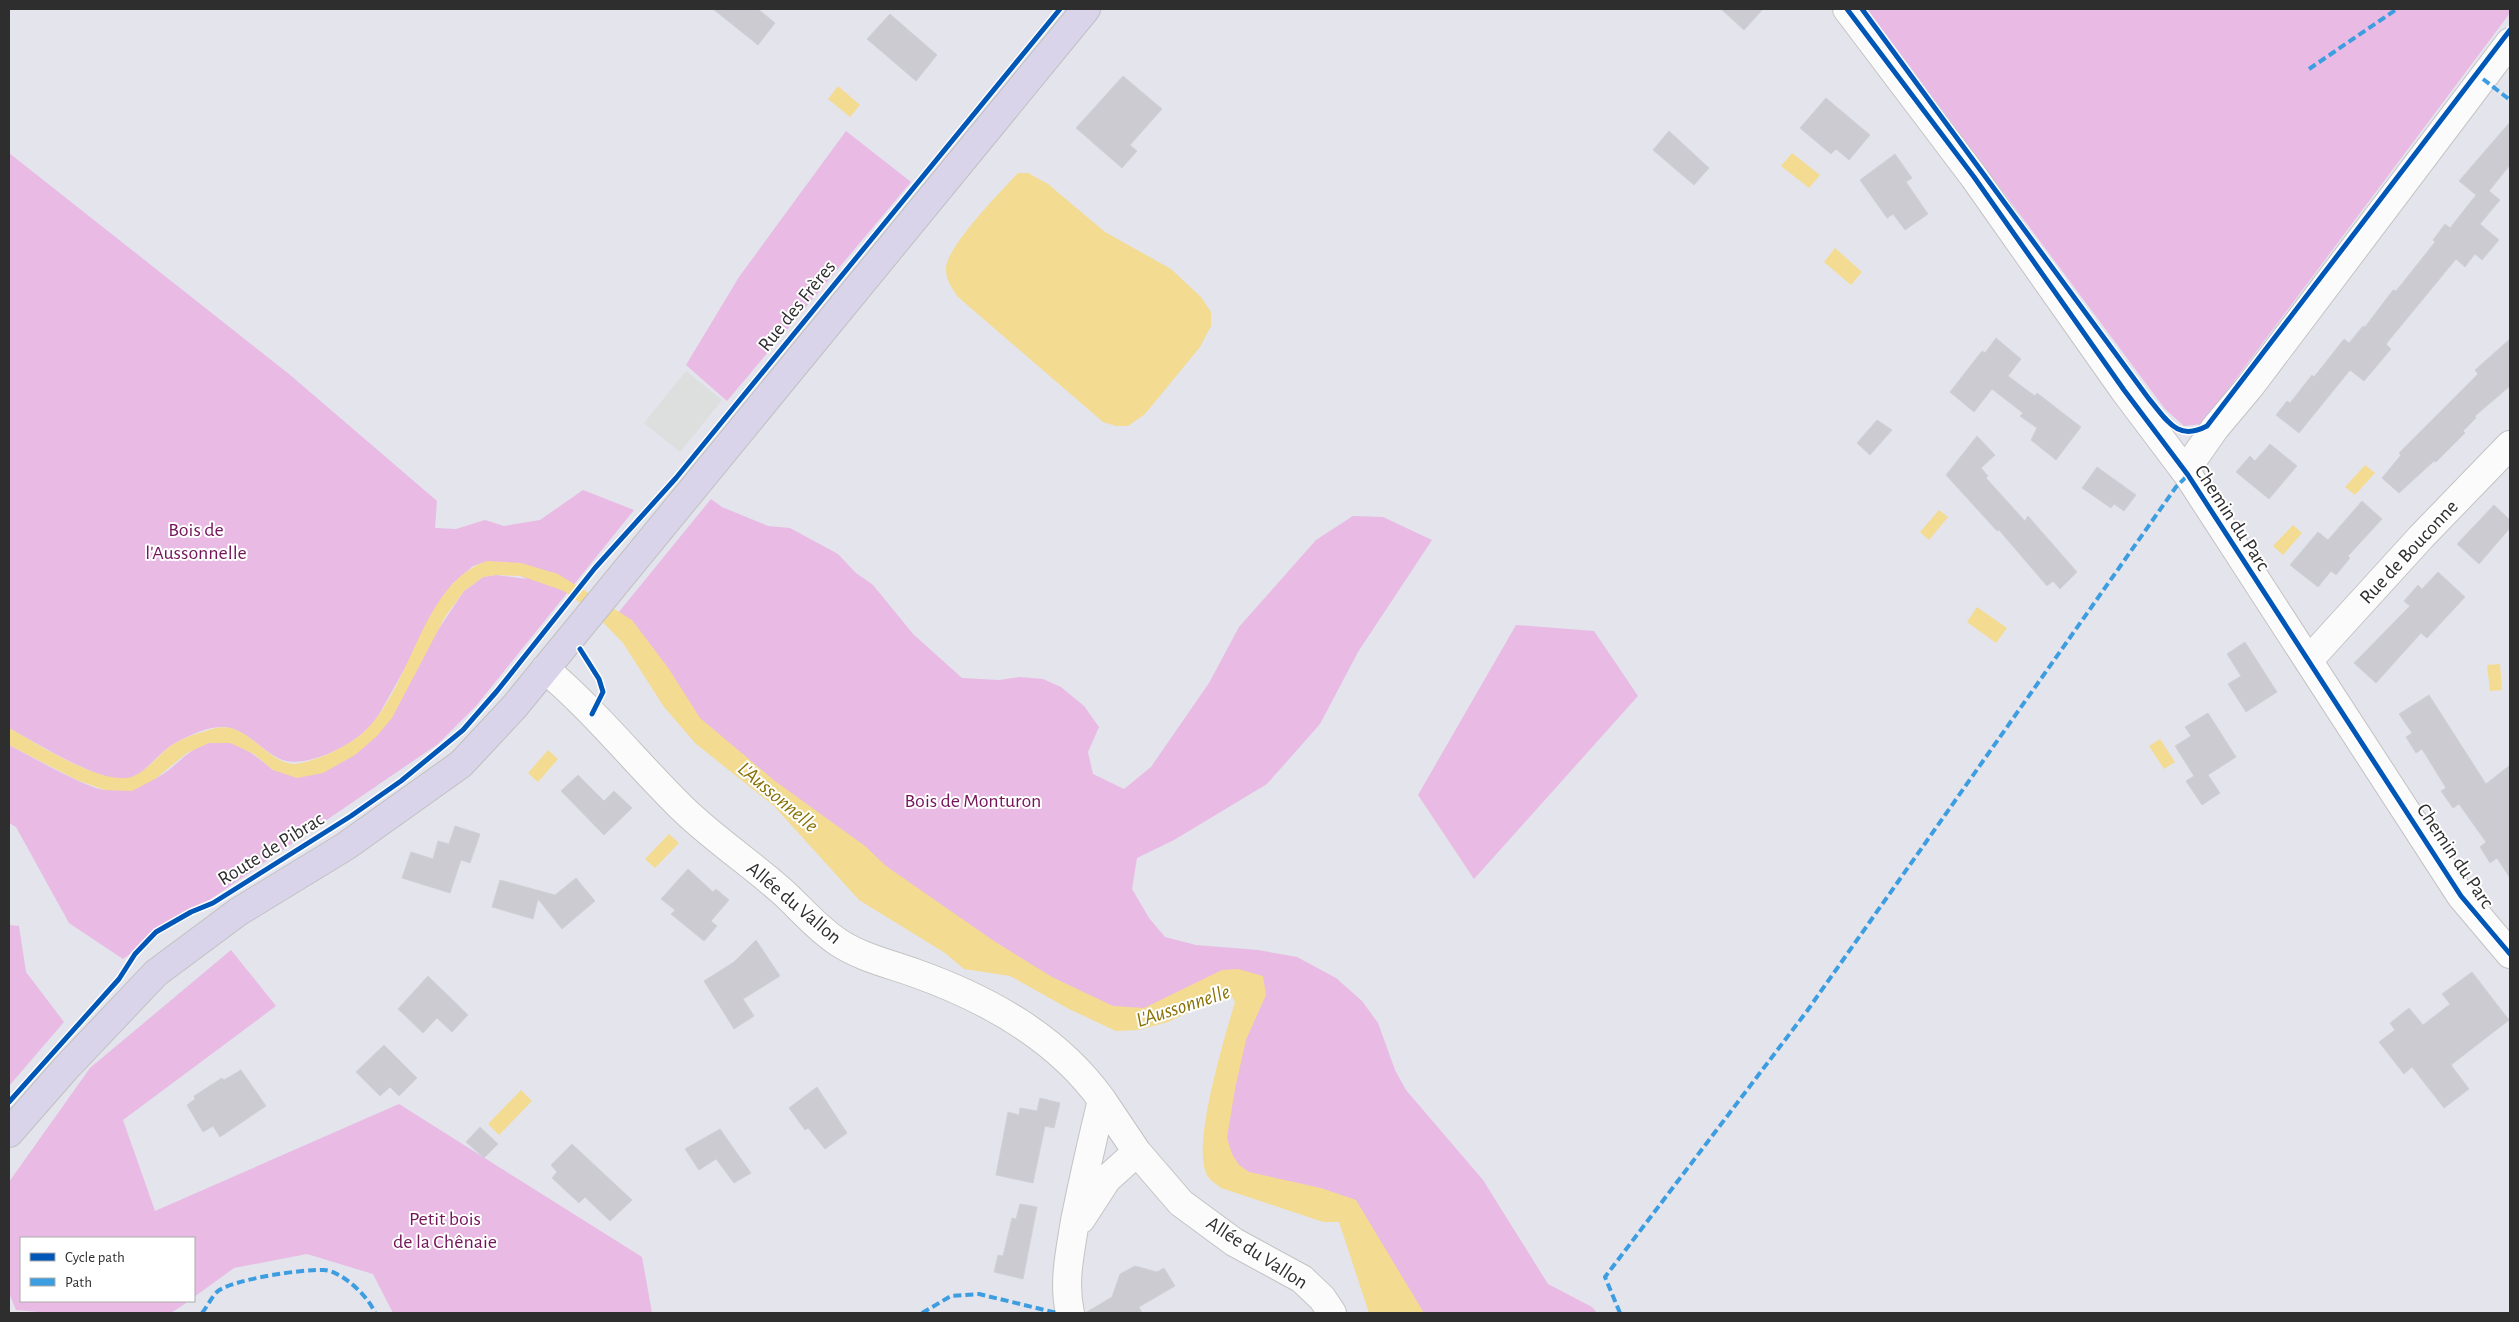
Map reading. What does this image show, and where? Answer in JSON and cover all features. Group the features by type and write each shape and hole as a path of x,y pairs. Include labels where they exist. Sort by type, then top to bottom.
{"main road":[{"name":"Rue des Frères","path":"545,669 1086,9"},
{"name":"Route de Pibrac","path":"9,1133 65,1069 156,973 238,912 346,846 461,764 515,706 545,669"}],"street":[{"name":"Chemin du Parc","path":"1847,9 1974,177 2185,472 2461,896 2510,954"},
{"path":"2185,472 2215,428 2251,385 2510,42"},
{"path":"2164,443 2189,439 2215,428"},
{"name":"Rue de Bouconne","path":"2309,660 2421,537 2510,445"},
{"name":"Allée du Vallon","path":"545,669 592,714 684,810 785,894 838,943 955,990 1017,1020 1040,1036 1079,1070 1137,1152 1181,1203 1234,1242 1302,1279 1322,1298 1332,1313"},
{"path":"1070,1313 1066,1282 1086,1164 1102,1100"},
{"path":"1074,1231 1107,1179 1137,1152"}],"shaded area":[{"path":"686,371 722,400 680,452 644,423"}],"green space":[{"path":"1867,9 2510,9 2510,13 2202,424 2184,426 2165,409"},
{"path":"846,131 911,182 727,401 686,365 739,277"},
{"name":"Bois de l'Aussonnelle","path":"9,153 289,374 437,501 435,528 456,529 485,520 504,526 540,520 583,490 634,510 476,706 438,744 123,959 69,923 16,827 9,823 9,745 73,778 106,790 154,779 172,768 197,747 218,741 231,743 243,748 273,770 355,755 464,591 483,577 496,575 527,579 488,561 473,566 452,584 381,711 371,725 359,736 337,750 312,759 288,761 278,758 245,734 230,728 215,727 194,734 169,747 139,774 127,779 116,779 101,775 68,760 9,728"},
{"name":"Bois de Monturon","path":"711,499 722,507 768,526 790,528 838,554 856,573 873,585 913,634 962,678 999,680 1020,677 1043,679 1061,687 1084,706 1099,727 1088,752 1093,774 1124,789 1151,767 1209,683 1239,627 1316,540 1353,516 1383,517 1432,540 1358,652 1320,724 1267,784 1174,840 1137,858 1132,889 1149,918 1165,937 1196,945 1258,950 1297,957 1336,978 1362,1001 1378,1023 1395,1070 1406,1090 1483,1180 1548,1284 1592,1307 1597,1313 1399,1313 1335,1208 1212,1172 1253,983 1120,1027 914,910 709,740 614,618"},
{"path":"1516,625 1594,631 1638,696 1474,879 1418,795"},
{"path":"9,925 19,926 26,972 64,1022 9,1086"},
{"name":"Petit bois de la Chênaie","path":"231,950 276,1006 123,1120 155,1211 399,1104 642,1257 652,1313 393,1313 373,1274 307,1254 234,1268 195,1296 195,1237 20,1237 20,1302 188,1302 171,1313 50,1313 16,1310 9,1293 9,1182 90,1068"}],"water":[{"path":"838,86 860,105 850,117 828,99"},
{"path":"1792,153 1820,175 1809,188 1781,166"},
{"path":"1018,173 1028,173 1048,184 1105,232 1171,269 1201,297 1211,312 1211,326 1200,347 1145,414 1128,426 1116,426 1103,422 958,297 948,281 946,269 948,260 955,247 976,219"},
{"path":"1835,248 1862,272 1851,285 1824,262"},
{"path":"2365,465 2375,473 2355,495 2345,487"},
{"path":"1939,510 1948,517 1929,540 1920,532"},
{"path":"2293,525 2302,533 2283,555 2273,546"},
{"name":"L'Aussonnelle","path":"487,561 521,563 558,574 632,620 669,669 700,718 775,781 865,846 886,866 994,941 1052,977 1113,1006 1144,1008 1222,970 1238,969 1263,976 1266,995 1246,1040 1235,1089 1227,1138 1232,1154 1239,1165 1249,1172 1321,1188 1356,1200 1424,1313 1369,1313 1339,1222 1323,1222 1221,1188 1209,1178 1204,1165 1203,1145 1206,1120 1217,1065 1235,1002 1232,997 1223,996 1168,1022 1138,1030 1116,1031 1069,1009 1010,976 964,969 945,953 859,900 774,806 696,744 664,707 623,643 594,613 564,591 521,576 496,575 483,577 464,591 445,617 392,718 377,736 355,755 323,773 297,778 273,770 254,754 230,743 209,743 187,753 155,779 132,791 105,790 77,780 9,745 9,728 90,771 124,778 136,775 179,741 216,728 227,727 237,730 274,756 293,764 321,757 350,742 367,729 383,709 420,636 447,590 465,573"},
{"path":"1977,607 2007,628 1996,643 1967,622"},
{"path":"2500,664 2502,690 2490,691 2487,665"},
{"path":"2160,739 2175,762 2164,769 2149,746"},
{"path":"548,750 558,759 538,782 528,773"},
{"path":"669,834 679,843 655,868 645,859"},
{"path":"521,1090 532,1101 499,1135 488,1124"}],"building":[{"path":"713,9 758,9 775,23 758,45"},
{"path":"1721,9 1763,9 1744,30"},
{"path":"890,14 937,55 916,81 867,39"},
{"path":"1123,76 1162,109 1130,145 1137,151 1122,168 1076,128"},
{"path":"1826,98 1870,135 1849,160 1836,149 1831,154 1800,128"},
{"path":"2510,122 2510,165 2489,191 2500,200 2480,224 2499,240 2482,260 2475,254 2465,267 2456,259 2386,344 2391,349 2364,381 2350,370 2299,433 2276,415 2287,401 2290,403 2312,375 2314,377 2344,339 2349,343 2363,326 2365,327 2393,290 2396,291 2435,242 2433,240 2445,224 2450,228 2476,195 2459,181"},
{"path":"1669,131 1709,168 1694,185 1653,150"},
{"path":"1895,154 1912,178 1906,182 1928,214 1905,230 1893,214 1887,218 1860,180"},
{"path":"1996,338 2021,359 2008,376 2035,396 2037,393 2081,427 2056,460 2031,440 2037,428 2020,416 2023,413 1992,389 1974,412 1950,392 1982,351 1985,353"},
{"path":"2510,339 2510,386 2475,416 2476,418 2463,431 2465,433 2436,462 2434,461 2399,493 2382,478 2401,455 2399,453 2478,374 2475,370"},
{"path":"1877,420 1892,430 1870,455 1857,443"},
{"path":"1977,436 1995,455 1981,468 1988,476 1986,478 2025,521 2028,516 2077,572 2060,589 2053,581 2047,586 1999,530 1997,531 1946,475"},
{"path":"2270,444 2297,466 2269,499 2236,472 2250,456 2255,461"},
{"path":"2097,467 2136,495 2124,511 2114,504 2111,508 2082,488"},
{"path":"2362,501 2382,519 2348,556 2350,558 2336,575 2331,571 2318,587 2290,565 2318,532 2328,540"},
{"path":"2494,505 2510,520 2510,528 2479,564 2457,544"},
{"path":"2438,572 2465,597 2427,638 2421,633 2376,683 2354,663 2410,606 2404,601 2418,585 2422,589"},
{"path":"2245,642 2277,692 2246,712 2228,684 2241,676 2227,654"},
{"path":"2429,695 2486,784 2510,765 2510,878 2497,858 2490,863 2480,847 2486,842 2459,804 2453,808 2441,791 2446,788 2422,749 2416,753 2406,737 2412,733 2399,714"},
{"path":"2208,713 2236,757 2208,775 2220,793 2202,805 2186,781 2194,776 2175,746 2191,736 2185,727"},
{"path":"578,775 604,801 614,791 632,808 604,835 561,791"},
{"path":"455,826 480,834 470,863 461,860 450,893 402,878 411,852 433,859 438,841 449,844"},
{"path":"688,869 713,892 716,889 729,900 711,921 717,926 704,941 671,914 675,910 661,899"},
{"path":"576,878 595,901 562,929 538,899 533,919 492,907 500,880 555,895"},
{"path":"756,940 780,976 743,999 754,1016 734,1029 704,981 734,962"},
{"path":"2472,972 2509,1020 2451,1065 2469,1089 2444,1108 2412,1067 2404,1074 2379,1042 2395,1030 2390,1023 2409,1008 2423,1025 2450,1004 2442,994"},
{"path":"428,976 468,1015 452,1032 437,1018 423,1033 398,1009"},
{"path":"384,1045 417,1078 399,1096 390,1087 380,1096 356,1072"},
{"path":"241,1070 266,1106 220,1137 213,1126 203,1132 187,1105 195,1099 194,1096 222,1078 224,1080"},
{"path":"817,1087 847,1133 825,1149 808,1128 805,1130 789,1108"},
{"path":"1040,1098 1060,1103 1054,1128 1045,1126 1033,1183 996,1175 1008,1112 1019,1115 1020,1108 1037,1111"},
{"path":"480,1127 498,1144 484,1158 466,1142"},
{"path":"720,1129 751,1173 734,1183 716,1159 699,1170 685,1149"},
{"path":"572,1144 632,1200 610,1221 585,1197 579,1203 552,1178 557,1172 551,1165"},
{"path":"1020,1204 1037,1207 1023,1279 994,1272 998,1255 1003,1256 1012,1218 1016,1219"},
{"path":"1135,1266 1157,1272 1164,1268 1175,1286 1139,1307 1142,1313 1085,1313 1112,1297 1120,1274"}],"marked path":[{"path":"2309,69 2397,9"},
{"path":"2483,79 2510,100"},
{"path":"1620,1313 1605,1277 1807,1011 2176,487 2188,475"},
{"path":"202,1313 216,1293 227,1287 253,1279 314,1270 331,1271 339,1275 361,1293 375,1313"},
{"path":"922,1313 951,1296 979,1294 1057,1313"}],"cycle path":[{"path":"9,1102 119,979 135,954 156,932 191,912 213,903 351,816 401,781 463,730 497,691 595,568 676,478 1060,9"},
{"path":"1847,9 1974,177 2124,390 2188,475 2461,896 2510,954"},
{"path":"1862,9 2149,399 2167,421 2180,430 2188,431 2207,426 2510,30"},
{"path":"580,649 599,679 603,692 592,714"}]}
